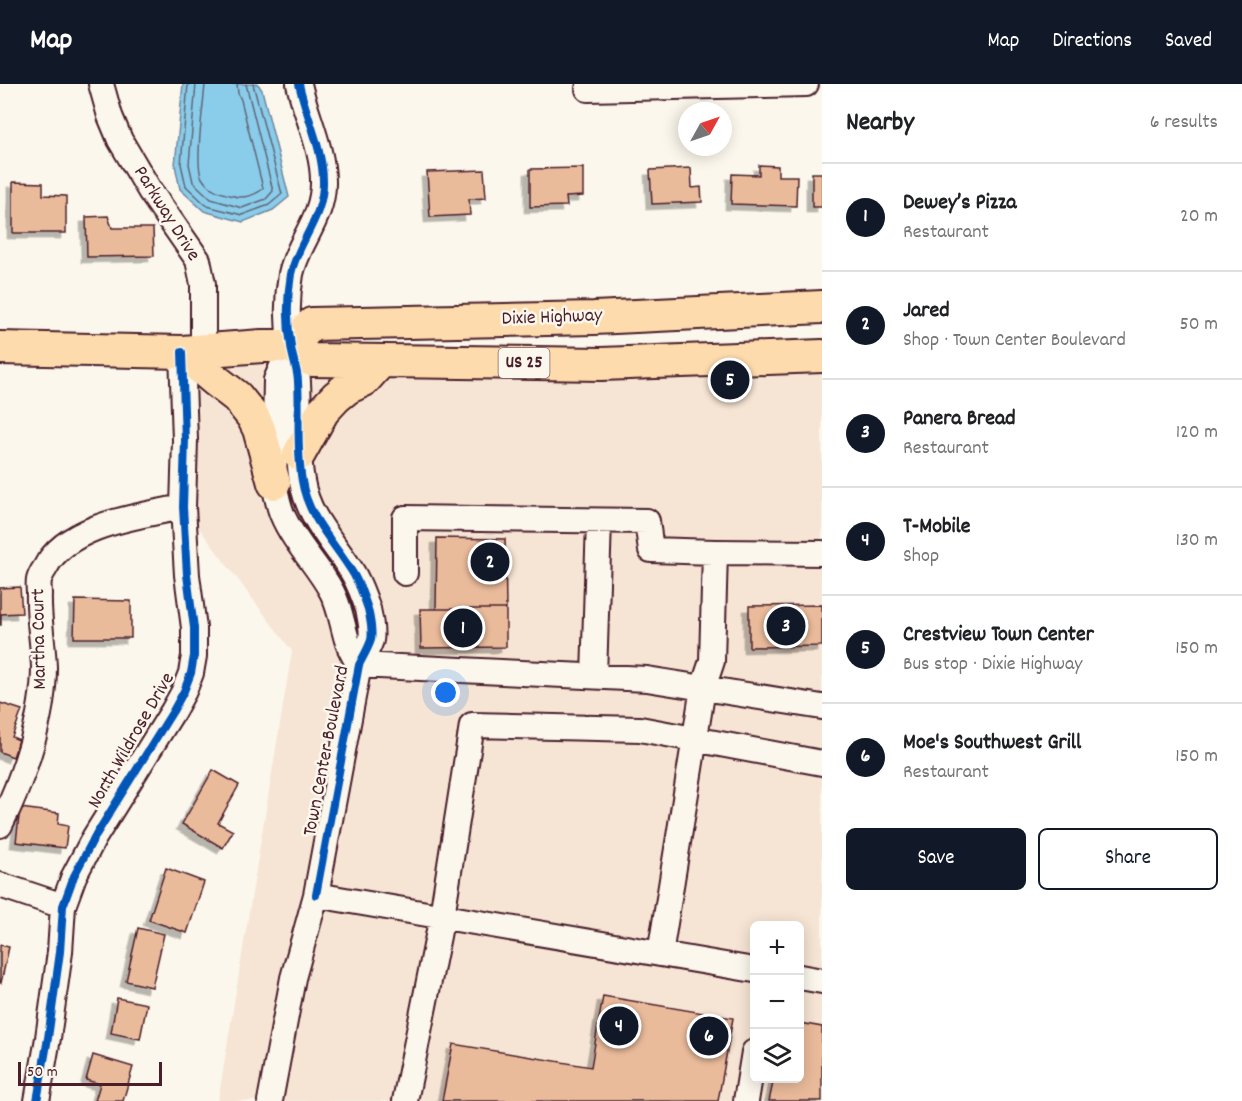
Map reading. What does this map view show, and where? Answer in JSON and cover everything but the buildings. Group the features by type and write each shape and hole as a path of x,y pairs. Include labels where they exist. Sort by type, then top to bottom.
{"main road":[{"name":"Dixie Highway","path":"291,346 312,324 594,318 822,307"},
{"name":"US 25","path":"0,348 193,351 291,346 311,360 601,364 822,356"},
{"path":"193,351 215,381 237,397 253,417 259,429 274,483"},
{"path":"299,454 323,411 336,397 364,380 381,361"}],"street":[{"name":"Parkway Drive","path":"101,84 120,140 150,191 198,260 203,284 193,351"},
{"path":"291,346 289,306 291,273 316,219 322,198 323,182 322,163 299,84"},
{"path":"588,89 806,84"},
{"name":"Town Center Boulevard","path":"270,1101 293,978 316,894 359,665 371,639 370,618 355,576 324,534 305,498 299,454 298,379 291,346"},
{"name":"Town Center Boulevard","path":"291,346 276,380 274,483 282,514 333,594 347,643 359,665"},
{"name":"North Wildrose Drive","path":"37,1101 60,952 63,906 74,876 94,838 173,711 191,673 194,656 194,628 187,575 183,507 185,441 193,351"},
{"name":"Martha Court","path":"0,825 28,753 40,710 44,666 38,612 39,579 47,564 54,554 68,542 98,527 183,507"},
{"path":"405,573 405,518 647,521 651,550 822,553"},
{"path":"594,676 599,521"},
{"path":"660,954 703,688 712,661 715,552"},
{"name":"Town Center Boulevard","path":"359,665 647,679 822,707"},
{"path":"405,1101 442,916 472,724 640,729 822,763"},
{"path":"0,885 63,906"},
{"path":"316,894 750,969"},
{"path":"804,978 822,981"},
{"path":"746,1101 750,1076"}],"shaded area":[{"path":"182,352 822,356 822,1101 218,1101 292,651 183,507"}],"water":[{"path":"183,84 258,84 262,90 289,197 273,210 243,222 204,211 180,189 175,165"}],"cycle path":[{"path":"299,84 320,157 323,181 315,218 294,262 289,292 289,329 298,378 300,469 305,495 316,519 360,587 368,609 372,633 370,643 359,665 316,895"},
{"path":"37,1101 60,952 63,906 74,876 94,838 173,711 191,673 194,656 194,628 187,575 183,507 185,440 182,352"}],"place":[{"name":"Crestview Town Center","path":"730,380"},
{"name":"Jared","path":"490,562"},
{"name":"Panera Bread","path":"786,626"},
{"name":"Dewey’s Pizza","path":"463,628"},
{"name":"T-Mobile","path":"619,1026"},
{"name":"Moe's Southwest Grill","path":"709,1036"}]}
